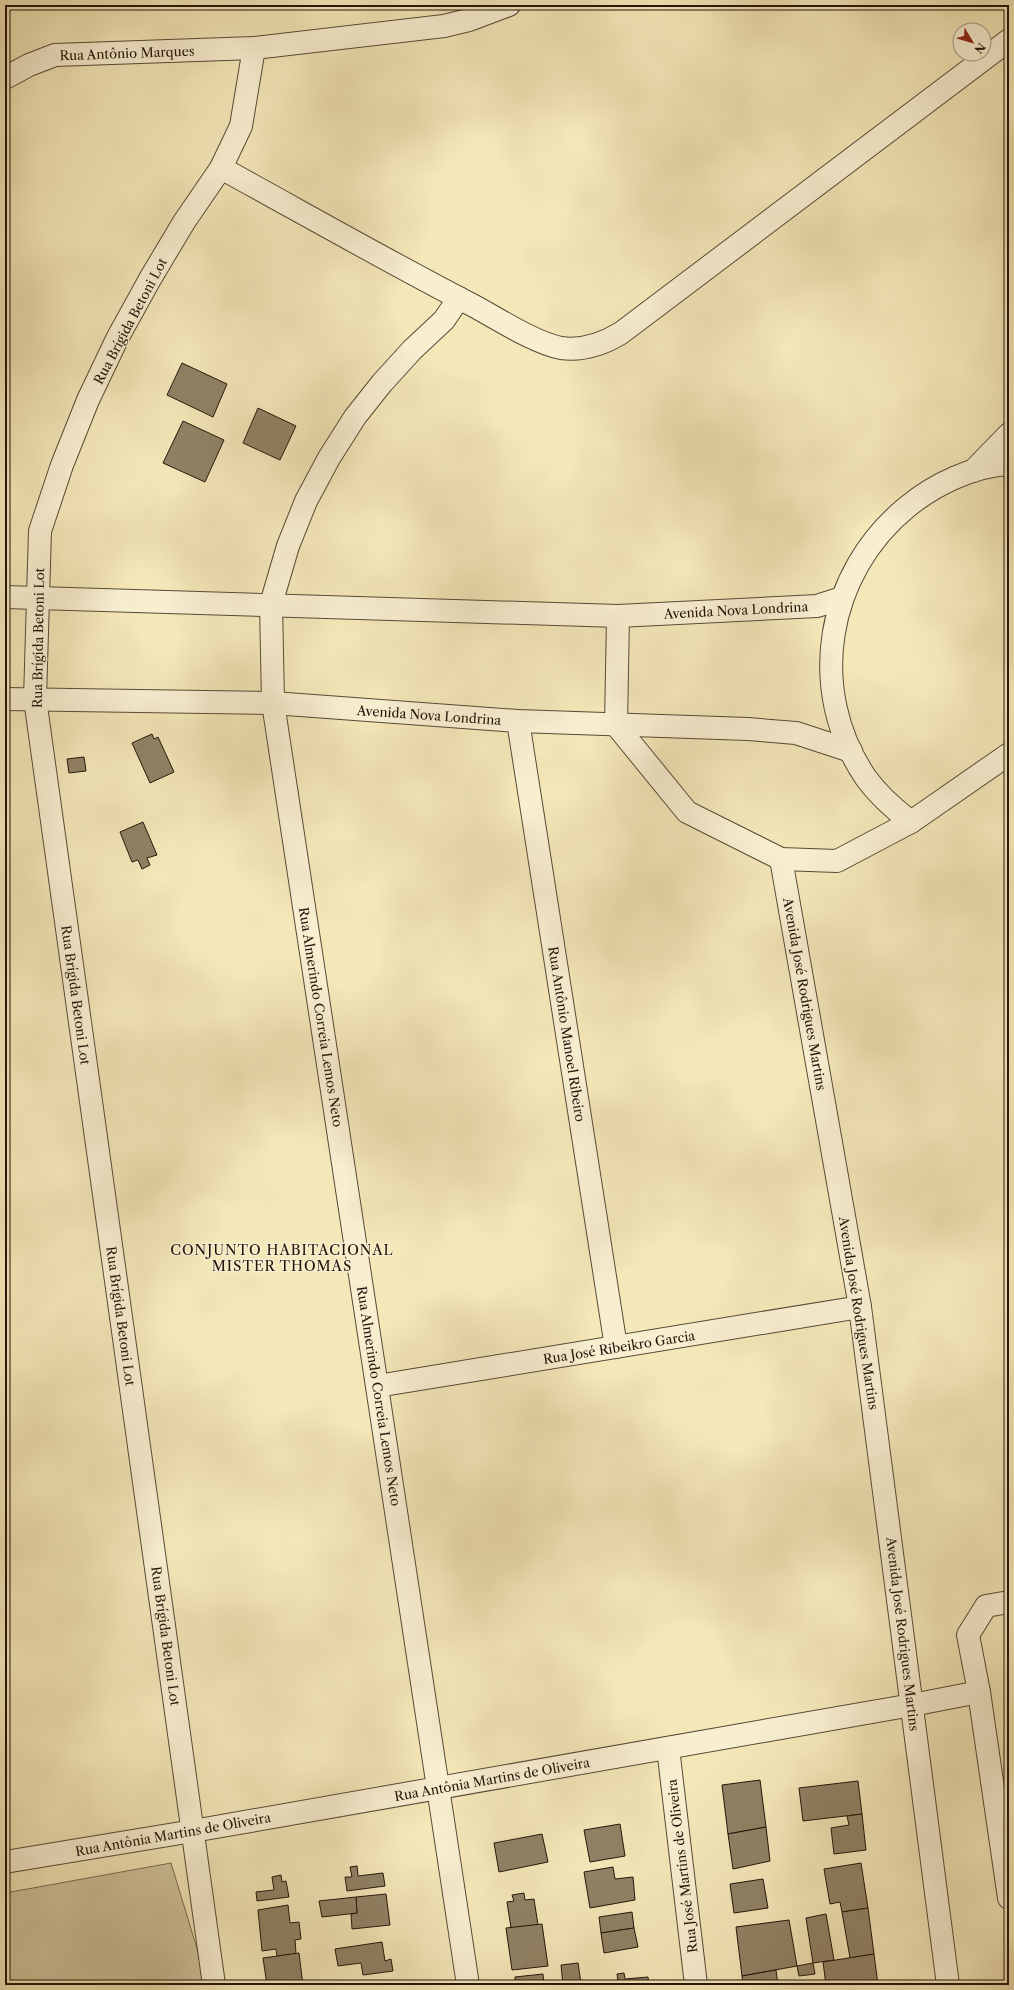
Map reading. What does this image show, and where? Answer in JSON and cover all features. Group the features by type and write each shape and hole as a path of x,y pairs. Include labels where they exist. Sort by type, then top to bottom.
{"street":[{"name":"Rua Antônio Marques","path":"5,78 29,65 54,55 254,48 438,27 469,20 509,5"},
{"path":"221,168 459,298 547,344 561,348 592,346 607,341 621,333 1009,40"},
{"name":"Rua Brígida Betoni Lot","path":"214,1985 35,699 37,599 40,531 62,465 88,400 118,337 184,222 221,168 240,126 254,48"},
{"name":"Rua Almerindo Correia Lemos Neto","path":"459,298 444,320 412,350 382,383 355,417 329,458 306,501 288,546 271,604 273,704 468,1985"},
{"path":"973,471 1009,434"},
{"path":"911,822 886,802 866,778 851,751 839,722 833,691 831,660 834,628 842,598 855,569 871,542 892,519 917,499 944,483 973,471 1009,464"},
{"name":"Avenida Nova Londrina","path":"5,597 271,604 618,616 817,606 842,598"},
{"path":"618,616 616,725 687,812 781,859 837,861 911,822 1009,754"},
{"name":"Avenida Nova Londrina","path":"5,699 273,704 518,721 748,729 796,733 851,751"},
{"name":"Rua Antônio Manoel Ribeiro","path":"518,721 616,1347"},
{"name":"Avenida José Rodrigues Martins","path":"781,859 860,1307 948,1985"},
{"name":"Rua José Ribeikro Garcia","path":"377,1386 860,1307"},
{"path":"1009,1602 986,1606 968,1635 1009,1898"},
{"name":"Rua Antônia Martins de Oliveira","path":"5,1862 193,1831 912,1705 978,1692"},
{"name":"Rua José Martins de Oliveira","path":"668,1748 696,1985"}],"shaded area":[{"path":"171,1863 208,1985 5,1985 5,1893"}],"building":[{"path":"182,363 227,384 213,417 167,395"},
{"path":"258,408 296,426 280,460 243,443"},
{"path":"183,421 224,440 205,482 163,463"},
{"path":"152,734 154,739 158,737 174,772 150,783 132,743"},
{"path":"84,757 86,771 69,773 67,759"},
{"path":"143,822 157,855 147,858 150,865 142,869 138,860 132,862 120,832"},
{"path":"760,1780 766,1827 728,1834 722,1785"},
{"path":"858,1781 862,1814 803,1821 799,1788"},
{"path":"862,1814 866,1850 834,1854 831,1828 849,1825 847,1816"},
{"path":"620,1824 625,1856 590,1862 584,1830"},
{"path":"766,1827 770,1861 733,1869 728,1834"},
{"path":"542,1834 548,1862 499,1872 494,1843"},
{"path":"861,1863 868,1908 842,1912 840,1902 830,1904 824,1869"},
{"path":"357,1866 358,1876 383,1873 385,1886 347,1891 345,1877 352,1877 350,1867"},
{"path":"613,1867 615,1879 633,1877 635,1900 590,1908 584,1872"},
{"path":"281,1875 282,1882 286,1881 289,1897 257,1901 256,1892 274,1890 272,1877"},
{"path":"763,1879 768,1908 734,1913 730,1884"},
{"path":"524,1893 525,1900 534,1899 538,1925 511,1928 507,1902 514,1901 512,1895"},
{"path":"386,1894 390,1925 352,1929 351,1914 357,1913 356,1897"},
{"path":"356,1897 357,1913 322,1917 319,1901"},
{"path":"288,1905 290,1923 299,1922 301,1939 295,1940 296,1954 277,1956 276,1949 262,1951 258,1910"},
{"path":"868,1908 874,1954 850,1958 842,1912"},
{"path":"632,1912 634,1928 601,1933 599,1917"},
{"path":"826,1914 834,1960 813,1963 806,1918"},
{"path":"789,1920 797,1966 742,1976 736,1927"},
{"path":"542,1924 548,1966 512,1970 506,1928"},
{"path":"634,1928 638,1947 604,1953 601,1933"},
{"path":"382,1942 385,1961 391,1959 393,1971 363,1975 361,1963 338,1966 335,1949"},
{"path":"299,1953 303,1985 267,1985 263,1958"},
{"path":"874,1954 878,1985 826,1985 823,1962"},
{"path":"578,1963 581,1983 563,1985 561,1965"},
{"path":"813,1963 815,1974 799,1976 797,1966"},
{"path":"776,1970 778,1985 743,1985 742,1976"},
{"path":"624,1973 625,1979 648,1977 649,1985 611,1985 610,1981 618,1980 617,1974"},
{"path":"543,1974 544,1985 515,1985 515,1977"}],"district":[{"name":"CONJUNTO HABITACIONAL MISTER THOMAS","path":"282,1258"}]}
